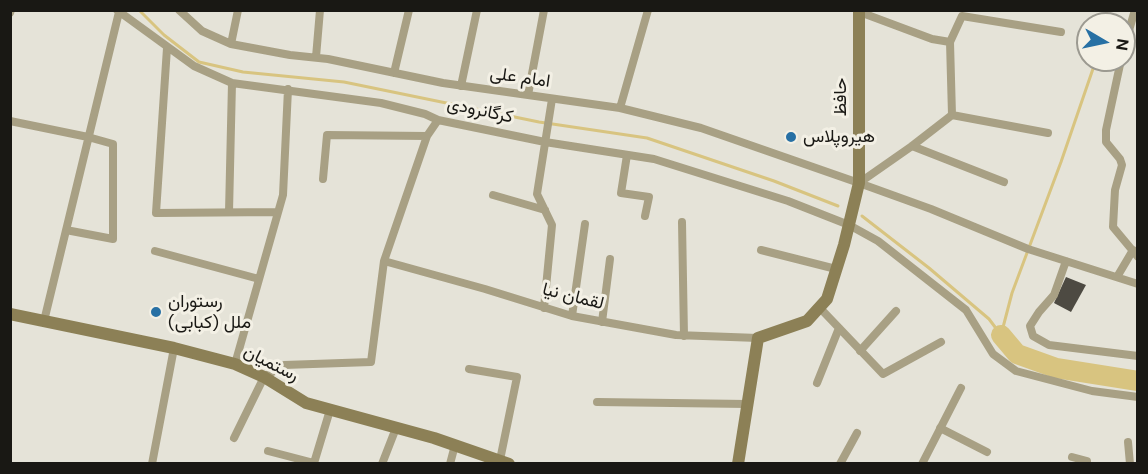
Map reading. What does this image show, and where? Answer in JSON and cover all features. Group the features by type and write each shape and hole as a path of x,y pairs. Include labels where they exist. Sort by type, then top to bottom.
{"street":[{"name":"امام علی","path":"178,10 202,31 231,44 290,55 316,57 461,86 620,108 701,128 859,183 1048,256 1137,284"},
{"path":"231,44 238,10"},
{"path":"316,57 320,10"},
{"path":"394,73 409,10"},
{"path":"461,86 477,10"},
{"path":"528,96 544,10"},
{"path":"620,108 648,10"},
{"path":"44,321 118,11"},
{"name":"کرگانرودی","path":"118,11 194,66 232,83 381,103 425,114 438,120 545,142 654,159 788,201 849,225 878,241 966,310 993,354 1016,371 1092,391 1137,397"},
{"path":"858,11 932,39 950,42"},
{"name":"حافظ","path":"819,307 827,298 859,183 858,11"},
{"path":"952,115 950,42 960,13 1061,32"},
{"path":"167,48 156,213 278,212"},
{"path":"1118,72 1106,130 1106,142 1122,165 1115,190 1113,227 1136,252 1118,277"},
{"path":"229,212 232,83"},
{"path":"235,364 283,195 288,90"},
{"path":"544,308 552,225 537,194 552,99"},
{"path":"859,183 952,115 1048,133"},
{"path":"234,438 264,377 284,365 371,362 384,261 427,136 438,120"},
{"path":"10,121 112,144 113,239 66,230"},
{"path":"323,178 327,135 427,136"},
{"path":"912,146 1004,182"},
{"path":"627,155 621,193 649,197 645,216"},
{"path":"493,195 545,210"},
{"path":"682,222 684,336"},
{"path":"572,316 585,225"},
{"path":"761,250 836,269"},
{"path":"155,251 259,279"},
{"path":"602,322 610,259"},
{"name":"لقمان نیا","path":"384,261 572,316 684,336 758,338"},
{"path":"1066,261 1054,295 1030,326 1033,336 1049,345 1137,356"},
{"path":"742,461 747,404 758,338 807,321 819,307 883,374 941,342"},
{"path":"860,351 896,311"},
{"name":"رستمیان","path":"10,314 174,348 235,364 264,377 306,403 455,445 504,462"},
{"path":"817,383 839,328"},
{"path":"152,464 174,348"},
{"path":"469,369 517,378 504,462"},
{"path":"922,464 961,388"},
{"path":"597,402 747,404"},
{"path":"268,451 314,463 330,410"},
{"path":"382,464 396,428"},
{"path":"940,428 987,452"},
{"path":"840,464 857,433"},
{"path":"1128,442 1130,464"},
{"path":"450,464 455,445"},
{"path":"1072,457 1087,461 1087,464"}],"building":[{"path":"1066,277 1086,285 1071,312 1054,303"}],"waterway":[{"path":"139,10 164,35 199,62 243,72 344,82 539,122 647,138 774,181 838,206"},
{"path":"1001,335 1012,293 1092,72"},
{"path":"862,216 929,268 989,319 1001,335"},
{"path":"1001,335 1017,354 1056,368 1138,381"}],"place":[{"name":"هیروپلاس","path":"791,137"},
{"name":"رستوران ملل (کبابی)","path":"156,312"}]}
